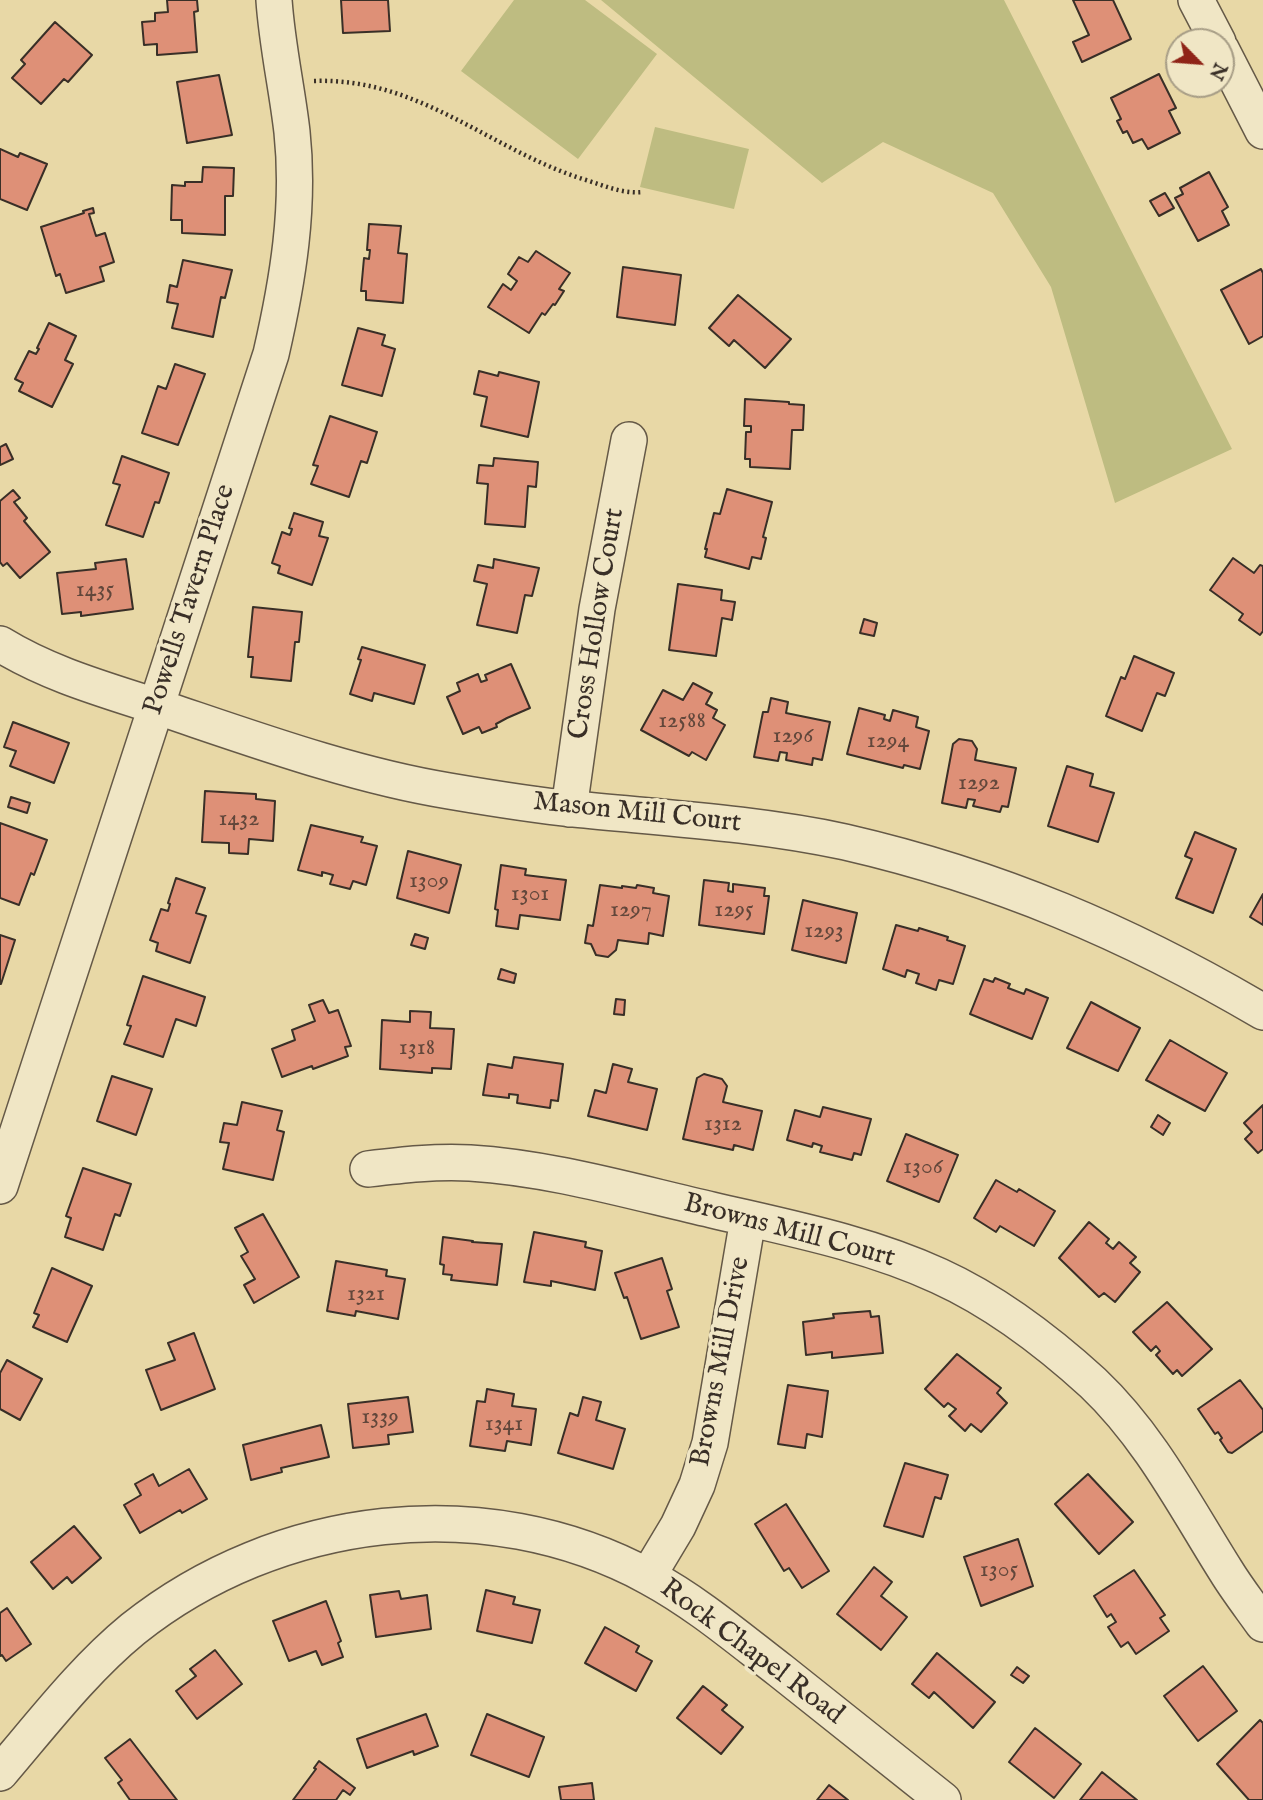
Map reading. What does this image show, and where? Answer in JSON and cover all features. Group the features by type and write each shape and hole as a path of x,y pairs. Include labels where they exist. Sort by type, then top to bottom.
{"street":[{"name":"Powells Tavern Place","path":"0,1186 271,354 292,246 295,175 292,131 274,0"},
{"path":"1196,0 1210,28"},
{"path":"1235,76 1263,131"},
{"name":"Cross Hollow Court","path":"569,809 597,609 629,440"},
{"name":"Mason Mill Court","path":"0,644 24,659 68,678 242,736 370,773 445,790 569,809 751,826 843,842 933,864 1023,894 1103,927 1197,973 1263,1012"},
{"name":"Browns Mill Court","path":"368,1168 468,1162 527,1168 864,1246 939,1276 993,1305 1046,1342 1094,1385 1134,1429 1172,1481 1227,1573 1263,1624"},
{"name":"Browns Mill Drive","path":"648,1576 678,1526 697,1485 710,1443 748,1219"},
{"name":"Rock Chapel Road","path":"0,1773 92,1667 132,1630 176,1598 222,1572 283,1547 322,1536 372,1527 427,1523 484,1526 540,1536 598,1553 648,1576 702,1609 943,1800"},
{"path":"0,1790 11,1800"}],"path":[{"path":"284,82 337,80 373,86 426,103 556,171 629,193 643,192"}],"shaded area":[{"path":"514,0 585,0 657,54 578,159 461,71"},
{"path":"601,0 1004,0 1232,449 1115,503 1051,287 993,193 883,142 822,183"},
{"path":"655,127 749,149 734,209 640,187"}],"building":[{"path":"167,0 197,0 198,11 194,12 197,52 157,55 157,44 144,45 142,22 155,21 155,13 168,12"},
{"path":"341,0 388,0 390,31 343,33"},
{"path":"1073,0 1113,0 1131,39 1082,62 1073,42 1089,35"},
{"path":"55,22 92,55 68,82 64,79 41,104 12,78 25,64 21,60"},
{"path":"1159,74 1165,86 1165,98 1171,98 1176,108 1169,111 1180,133 1148,149 1142,139 1133,143 1127,131 1123,133 1117,121 1121,119 1111,98"},
{"path":"219,75 232,135 187,143 177,82"},
{"path":"0,149 18,157 20,153 47,164 27,210 0,199"},
{"path":"203,167 234,168 233,196 225,196 225,235 182,233 182,220 171,220 172,185 185,186 185,182 202,182"},
{"path":"1209,172 1228,207 1222,211 1229,225 1198,241 1175,198 1183,194 1180,188"},
{"path":"1165,193 1174,208 1159,216 1150,201"},
{"path":"93,208 94,213 89,214 96,236 105,233 114,262 100,267 104,281 66,293 60,274 56,276 41,227"},
{"path":"369,224 401,226 398,253 407,254 403,303 366,300 366,291 361,291 364,258 369,259"},
{"path":"536,251 570,273 559,289 564,291 555,305 553,304 545,315 542,313 529,333 488,307 503,284 511,290 517,281 508,274 519,257 528,262"},
{"path":"183,260 232,270 225,298 221,297 213,337 172,328 178,304 167,302 170,285 177,287"},
{"path":"623,267 681,275 675,325 617,317"},
{"path":"1261,269 1263,336 1249,344 1221,290"},
{"path":"738,295 791,339 765,368 734,340 729,346 709,328"},
{"path":"49,323 76,336 65,360 73,364 52,407 19,391 23,383 15,379 29,351 36,354"},
{"path":"358,328 385,335 382,345 395,349 382,396 342,385"},
{"path":"175,364 205,374 178,445 142,433 158,386 166,389"},
{"path":"479,371 498,376 499,372 539,382 528,437 481,426 487,397 474,394"},
{"path":"745,399 804,405 803,430 792,430 790,469 750,467 750,459 745,459 746,432 751,432 751,426 744,426"},
{"path":"330,416 377,432 367,463 361,461 349,497 311,484 318,466 313,465"},
{"path":"6,444 13,459 0,465 0,447"},
{"path":"122,456 169,473 143,537 106,525 120,485 113,483"},
{"path":"494,458 538,462 536,487 528,486 525,527 485,524 488,484 477,483 479,465 493,466"},
{"path":"727,489 772,502 763,537 766,538 761,559 752,557 749,569 705,557 714,513 720,514"},
{"path":"13,490 20,498 14,502 27,518 24,521 50,552 20,578 7,563 3,566 0,562 0,501"},
{"path":"294,513 323,522 319,536 328,538 312,585 278,573 280,566 272,563 282,532 290,535 292,529 289,528"},
{"path":"1233,558 1254,573 1260,565 1263,566 1263,631 1260,635 1239,620 1243,614 1210,590"},
{"path":"126,559 133,609 81,616 81,612 62,614 57,573 96,569 95,563"},
{"path":"494,559 539,568 532,596 525,595 517,633 477,625 487,584 474,581 478,565 493,568"},
{"path":"678,584 722,590 721,600 735,602 732,620 722,618 716,656 669,650"},
{"path":"253,607 302,612 299,642 295,642 291,681 251,677 253,657 248,657"},
{"path":"864,619 877,623 874,636 860,633"},
{"path":"362,647 425,665 414,704 374,693 372,701 350,694 361,660 358,659"},
{"path":"1134,656 1174,673 1165,696 1157,693 1142,731 1106,716 1121,677 1125,679"},
{"path":"511,664 530,708 482,733 479,727 463,734 447,697 460,691 457,683 478,674 481,682 487,680 485,675"},
{"path":"693,683 712,693 706,704 717,710 713,718 725,725 706,760 692,752 689,756 641,730 663,690 683,700"},
{"path":"771,698 788,702 786,713 830,722 822,760 813,758 812,765 786,760 787,753 780,752 778,761 754,757 763,712 768,712"},
{"path":"859,708 885,715 884,719 890,721 893,710 918,717 916,727 929,731 920,769 904,765 903,768 847,754"},
{"path":"13,722 69,743 54,783 10,766 16,751 4,747"},
{"path":"959,739 972,741 977,749 975,760 1016,768 1008,807 1002,806 1000,812 973,806 975,800 968,799 966,808 942,803 953,744"},
{"path":"1067,766 1093,774 1090,786 1114,793 1098,842 1048,826"},
{"path":"205,791 256,794 256,799 275,801 273,841 249,839 248,854 229,853 229,843 202,842"},
{"path":"11,797 30,803 27,813 8,807"},
{"path":"0,823 47,840 19,905 0,898"},
{"path":"311,825 363,837 361,842 377,846 366,885 353,881 350,889 330,884 333,875 322,872 322,876 298,870"},
{"path":"1195,832 1236,849 1213,913 1176,898 1192,859 1185,856"},
{"path":"408,851 461,865 449,913 397,898"},
{"path":"501,865 526,869 525,875 566,880 560,920 520,915 518,929 496,926 498,910 495,909"},
{"path":"176,878 205,888 196,913 206,916 190,963 156,951 158,943 150,940 161,909 168,911"},
{"path":"704,880 729,883 728,891 733,892 733,884 765,888 764,896 769,896 764,934 699,925"},
{"path":"600,885 636,888 637,885 654,888 653,893 669,896 663,936 649,933 648,944 618,940 616,950 608,957 596,955 591,944 585,943 588,925 593,926"},
{"path":"1263,894 1263,925 1250,917"},
{"path":"803,900 857,913 846,963 792,950"},
{"path":"896,925 918,931 919,928 948,937 947,940 965,946 953,984 939,980 936,990 916,983 919,974 907,970 905,977 883,969"},
{"path":"415,934 428,938 425,949 411,945"},
{"path":"0,935 15,940 1,984 0,984"},
{"path":"501,969 516,974 514,983 498,979"},
{"path":"143,976 205,997 196,1026 176,1019 163,1057 124,1044 131,1026 127,1025"},
{"path":"995,978 1010,984 1008,988 1024,994 1026,989 1048,998 1032,1039 970,1014 984,979 993,982"},
{"path":"616,999 625,1000 624,1015 614,1014"},
{"path":"323,1000 329,1013 338,1010 351,1046 345,1047 348,1056 282,1077 272,1049 295,1040 292,1030 315,1021 309,1005"},
{"path":"1091,1002 1140,1028 1118,1071 1067,1048"},
{"path":"410,1011 431,1012 430,1028 454,1029 451,1069 432,1068 432,1073 380,1069 382,1020 410,1022"},
{"path":"1170,1040 1227,1073 1205,1111 1146,1080"},
{"path":"514,1057 563,1064 558,1101 551,1100 550,1108 517,1103 518,1095 509,1094 509,1098 483,1095 488,1064 512,1068"},
{"path":"613,1064 632,1069 628,1082 657,1089 647,1130 588,1116 595,1090 606,1093"},
{"path":"704,1074 722,1079 727,1086 723,1102 762,1111 753,1150 734,1145 733,1150 683,1139 697,1078"},
{"path":"112,1076 152,1089 136,1135 97,1121"},
{"path":"242,1102 282,1111 277,1130 284,1132 273,1180 223,1169 229,1143 220,1142 224,1123 237,1125"},
{"path":"1263,1105 1263,1149 1258,1153 1245,1139 1252,1132 1244,1123"},
{"path":"823,1107 871,1119 861,1155 854,1153 852,1160 820,1152 822,1146 813,1143 812,1147 787,1140 795,1110 820,1117"},
{"path":"1158,1115 1170,1123 1163,1135 1151,1127"},
{"path":"906,1134 958,1155 939,1202 887,1181"},
{"path":"83,1168 131,1184 120,1216 115,1214 103,1250 65,1237 71,1218 66,1216"},
{"path":"996,1180 1017,1192 1019,1189 1055,1211 1034,1246 1000,1226 996,1232 974,1218"},
{"path":"263,1214 299,1277 254,1303 244,1285 255,1279 241,1256 248,1252 235,1228"},
{"path":"1089,1222 1109,1239 1106,1243 1113,1249 1119,1242 1136,1257 1130,1263 1140,1272 1115,1302 1104,1293 1099,1297 1059,1258"},
{"path":"534,1232 586,1242 585,1247 602,1251 595,1290 551,1281 551,1286 524,1282"},
{"path":"443,1237 502,1244 497,1285 451,1280 452,1275 443,1274 444,1265 440,1264"},
{"path":"662,1258 672,1289 667,1291 679,1327 641,1339 627,1297 624,1298 615,1273"},
{"path":"336,1261 387,1270 386,1276 405,1279 398,1319 356,1311 355,1316 327,1311"},
{"path":"52,1268 92,1286 67,1342 33,1327 39,1315 34,1313"},
{"path":"1167,1302 1212,1349 1182,1376 1177,1370 1173,1374 1156,1355 1160,1351 1156,1346 1151,1351 1133,1332"},
{"path":"870,1311 871,1317 879,1316 883,1353 832,1358 832,1352 806,1355 803,1322 834,1318 833,1314"},
{"path":"194,1333 215,1389 161,1410 146,1370 175,1360 168,1343"},
{"path":"957,1354 1001,1388 997,1393 1007,1403 981,1432 971,1424 965,1431 949,1416 956,1409 948,1403 944,1407 925,1389"},
{"path":"7,1360 42,1379 20,1420 0,1409 0,1373"},
{"path":"1240,1380 1263,1410 1263,1431 1232,1453 1228,1452 1218,1432 1215,1434 1198,1409"},
{"path":"788,1385 828,1391 822,1437 807,1434 805,1448 778,1444"},
{"path":"487,1389 514,1394 512,1406 536,1409 531,1445 507,1441 505,1451 470,1446 477,1401 485,1402"},
{"path":"408,1397 413,1432 388,1435 389,1444 353,1448 348,1404"},
{"path":"583,1397 601,1402 596,1420 625,1429 613,1469 558,1453 570,1413 578,1416"},
{"path":"321,1425 329,1457 281,1468 282,1472 251,1480 243,1445"},
{"path":"905,1463 948,1475 941,1499 935,1497 923,1537 884,1526"},
{"path":"189,1469 207,1499 182,1513 180,1510 140,1533 124,1505 141,1495 135,1484 153,1474 159,1486"},
{"path":"1088,1474 1133,1522 1099,1554 1055,1504"},
{"path":"786,1504 829,1571 802,1588 789,1568 784,1571 755,1524"},
{"path":"74,1526 101,1558 72,1583 67,1577 53,1589 31,1562"},
{"path":"1018,1539 1033,1586 981,1606 964,1557"},
{"path":"874,1567 892,1582 881,1596 907,1617 881,1650 837,1614"},
{"path":"1134,1570 1165,1615 1160,1618 1169,1631 1136,1654 1128,1642 1121,1647 1108,1627 1116,1622 1111,1614 1107,1617 1094,1596"},
{"path":"486,1590 515,1597 513,1604 540,1610 532,1643 477,1631"},
{"path":"399,1591 401,1599 427,1595 431,1629 376,1637 370,1595"},
{"path":"326,1601 341,1641 338,1643 343,1657 322,1665 316,1651 289,1661 273,1621"},
{"path":"7,1608 31,1644 6,1661 0,1656 0,1613"},
{"path":"605,1627 639,1646 636,1652 652,1661 636,1691 585,1663"},
{"path":"215,1650 242,1684 197,1719 176,1691 196,1676 190,1669"},
{"path":"937,1653 995,1702 973,1728 934,1692 929,1698 912,1684"},
{"path":"1203,1666 1237,1711 1198,1741 1164,1696"},
{"path":"1017,1667 1029,1676 1023,1683 1011,1675"},
{"path":"703,1686 727,1705 722,1710 743,1727 721,1754 677,1718"},
{"path":"426,1714 438,1746 414,1755 413,1751 367,1768 357,1739"},
{"path":"487,1714 544,1737 529,1777 471,1755"},
{"path":"1260,1720 1263,1723 1263,1800 1249,1800 1217,1764"},
{"path":"1035,1728 1081,1764 1054,1798 1009,1762"},
{"path":"130,1739 177,1800 130,1800 118,1783 122,1780 105,1758"},
{"path":"319,1761 355,1788 350,1795 343,1790 336,1800 293,1800 316,1769 314,1768"},
{"path":"1102,1772 1137,1800 1080,1800"},
{"path":"592,1783 594,1800 561,1800 559,1787"},
{"path":"829,1785 848,1800 817,1800"}]}
